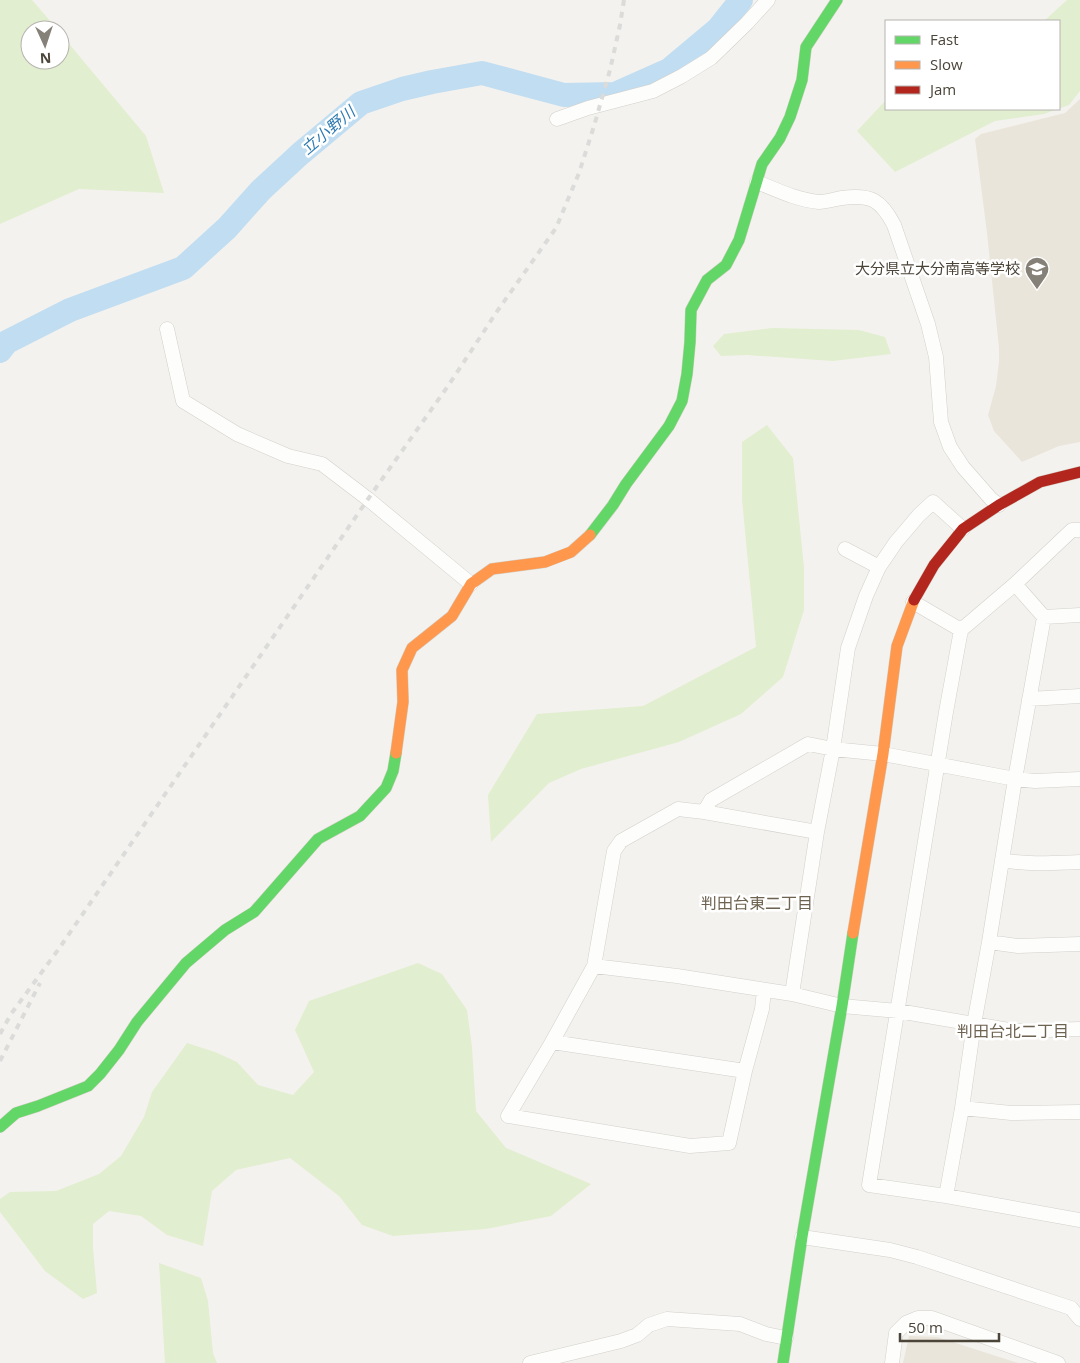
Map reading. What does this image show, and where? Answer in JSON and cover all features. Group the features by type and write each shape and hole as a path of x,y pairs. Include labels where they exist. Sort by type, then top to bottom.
{"street":[{"path":"557,119 588,108 653,91 682,76 710,58 768,0"},
{"path":"0,1127 16,1113 88,1086 100,1074 119,1050 137,1022 186,963 225,930 254,912 318,839 360,816 386,788 393,771 403,702 402,670 412,648 452,616 471,584 492,569 545,562 571,552 593,532 626,484 670,426 682,401 688,366 691,310 707,280 726,265 739,240 762,164 780,138 790,117 802,80 806,48 837,0"},
{"path":"757,182 789,195 821,202 858,196 876,201 886,211 894,225 928,324 936,357 941,422 950,446 963,467 991,500 999,505"},
{"path":"167,329 183,401 237,434 288,456 322,464 368,499 471,584"},
{"path":"783,1363 802,1237 883,754 897,646 913,602 934,566 963,529 999,505 1040,482 1080,472"},
{"path":"792,994 848,648 866,596 879,567 896,542 933,502 963,529"},
{"path":"1080,530 1072,530 1015,584 961,630 937,765 869,1185 946,1196 1080,1220"},
{"path":"845,549 879,567"},
{"path":"1015,584 1044,617"},
{"path":"913,602 961,630"},
{"path":"1044,617 1080,615"},
{"path":"946,1196 1015,779 1044,617"},
{"path":"1029,699 1080,696"},
{"path":"704,812 711,800 808,744 833,749 883,754 1015,779 1035,781 1080,779"},
{"path":"764,990 762,1008 745,1071 729,1143 690,1146 508,1116 594,966 614,851 621,841 678,809 817,832"},
{"path":"1002,860 1036,864 1080,862"},
{"path":"989,942 1018,946 1080,944"},
{"path":"594,966 677,976 792,994 842,1006 898,1011 1015,1031 1080,1029"},
{"path":"552,1042 745,1071"},
{"path":"962,1108 1011,1113 1080,1112"},
{"path":"802,1237 890,1250 926,1260 1077,1311"},
{"path":"892,1363 896,1333 906,1323 918,1318 932,1318 1058,1363"},
{"path":"530,1363 621,1342 649,1325 667,1319 740,1324 766,1334 786,1338"}],"shaded area":[{"name":"大分県立大分南高等学校","path":"1080,99 1080,442 1059,446 1022,462 994,431 988,415 996,386 999,348 975,139 981,134 1065,113"},
{"path":"909,1336 937,1337 1018,1363 903,1363"}],"green space":[{"path":"0,0 32,0 49,20 20,20 20,70 70,70 70,45 146,136 164,193 79,189 0,224"},
{"path":"1067,0 1080,0 1080,91 1069,105 1060,109 1060,20 1045,20"},
{"path":"885,101 885,110 1055,110 1044,114 995,121 895,172 857,131"},
{"path":"772,328 859,330 885,337 891,354 833,361 747,355 721,356 713,346 724,334"},
{"path":"767,425 793,458 804,568 804,610 783,677 741,714 679,742 581,769 549,783 491,842 488,795 537,714 643,706 756,647 742,499 742,442"},
{"path":"418,963 442,974 467,1010 472,1047 476,1111 506,1148 591,1184 551,1216 486,1229 393,1236 362,1225 339,1196 290,1158 236,1170 212,1191 203,1246 167,1235 141,1216 109,1211 93,1224 97,1293 83,1299 45,1271 0,1212 0,1199 10,1192 56,1191 99,1174 121,1156 144,1117 152,1092 187,1043 215,1052 237,1062 258,1085 293,1095 314,1072 295,1030 309,1001"},
{"path":"159,1263 201,1278 208,1301 213,1353 217,1363 165,1363"}],"waterway":[{"name":"立小野川","path":"0,351 7,342 70,310 183,268 227,228 261,190 300,154 361,103 402,89 482,73 564,95 615,94 669,70 718,29 741,0"}],"railway":[{"path":"0,1034 11,1014 58,950 556,228 579,173 594,126 610,70 624,0"},
{"path":"0,1061 40,983"}],"traffic: fast":[{"path":"590,535 669,426 682,401 687,374 691,310 707,280 726,265 739,240 762,164 780,138 790,117 802,80 806,47 837,0"},
{"path":"0,1127 16,1113 88,1086 100,1074 119,1050 137,1022 186,963 225,930 254,912 318,839 360,816 386,788 393,771 396,753"},
{"path":"783,1363 853,933"}],"traffic: slow":[{"path":"396,753 403,702 402,670 412,648 452,616 471,584 492,569 545,562 571,552 590,535"},
{"path":"853,933 883,754 897,646 914,600"}],"traffic: jam":[{"path":"914,600 934,565 963,529 999,505 1040,482 1080,472"}],"place":[{"name":"大分県立大分南高等学校","path":"1037,290"}],"district":[{"name":"判田台東二丁目","path":"757,903"},
{"name":"判田台北二丁目","path":"1013,1031"}]}
